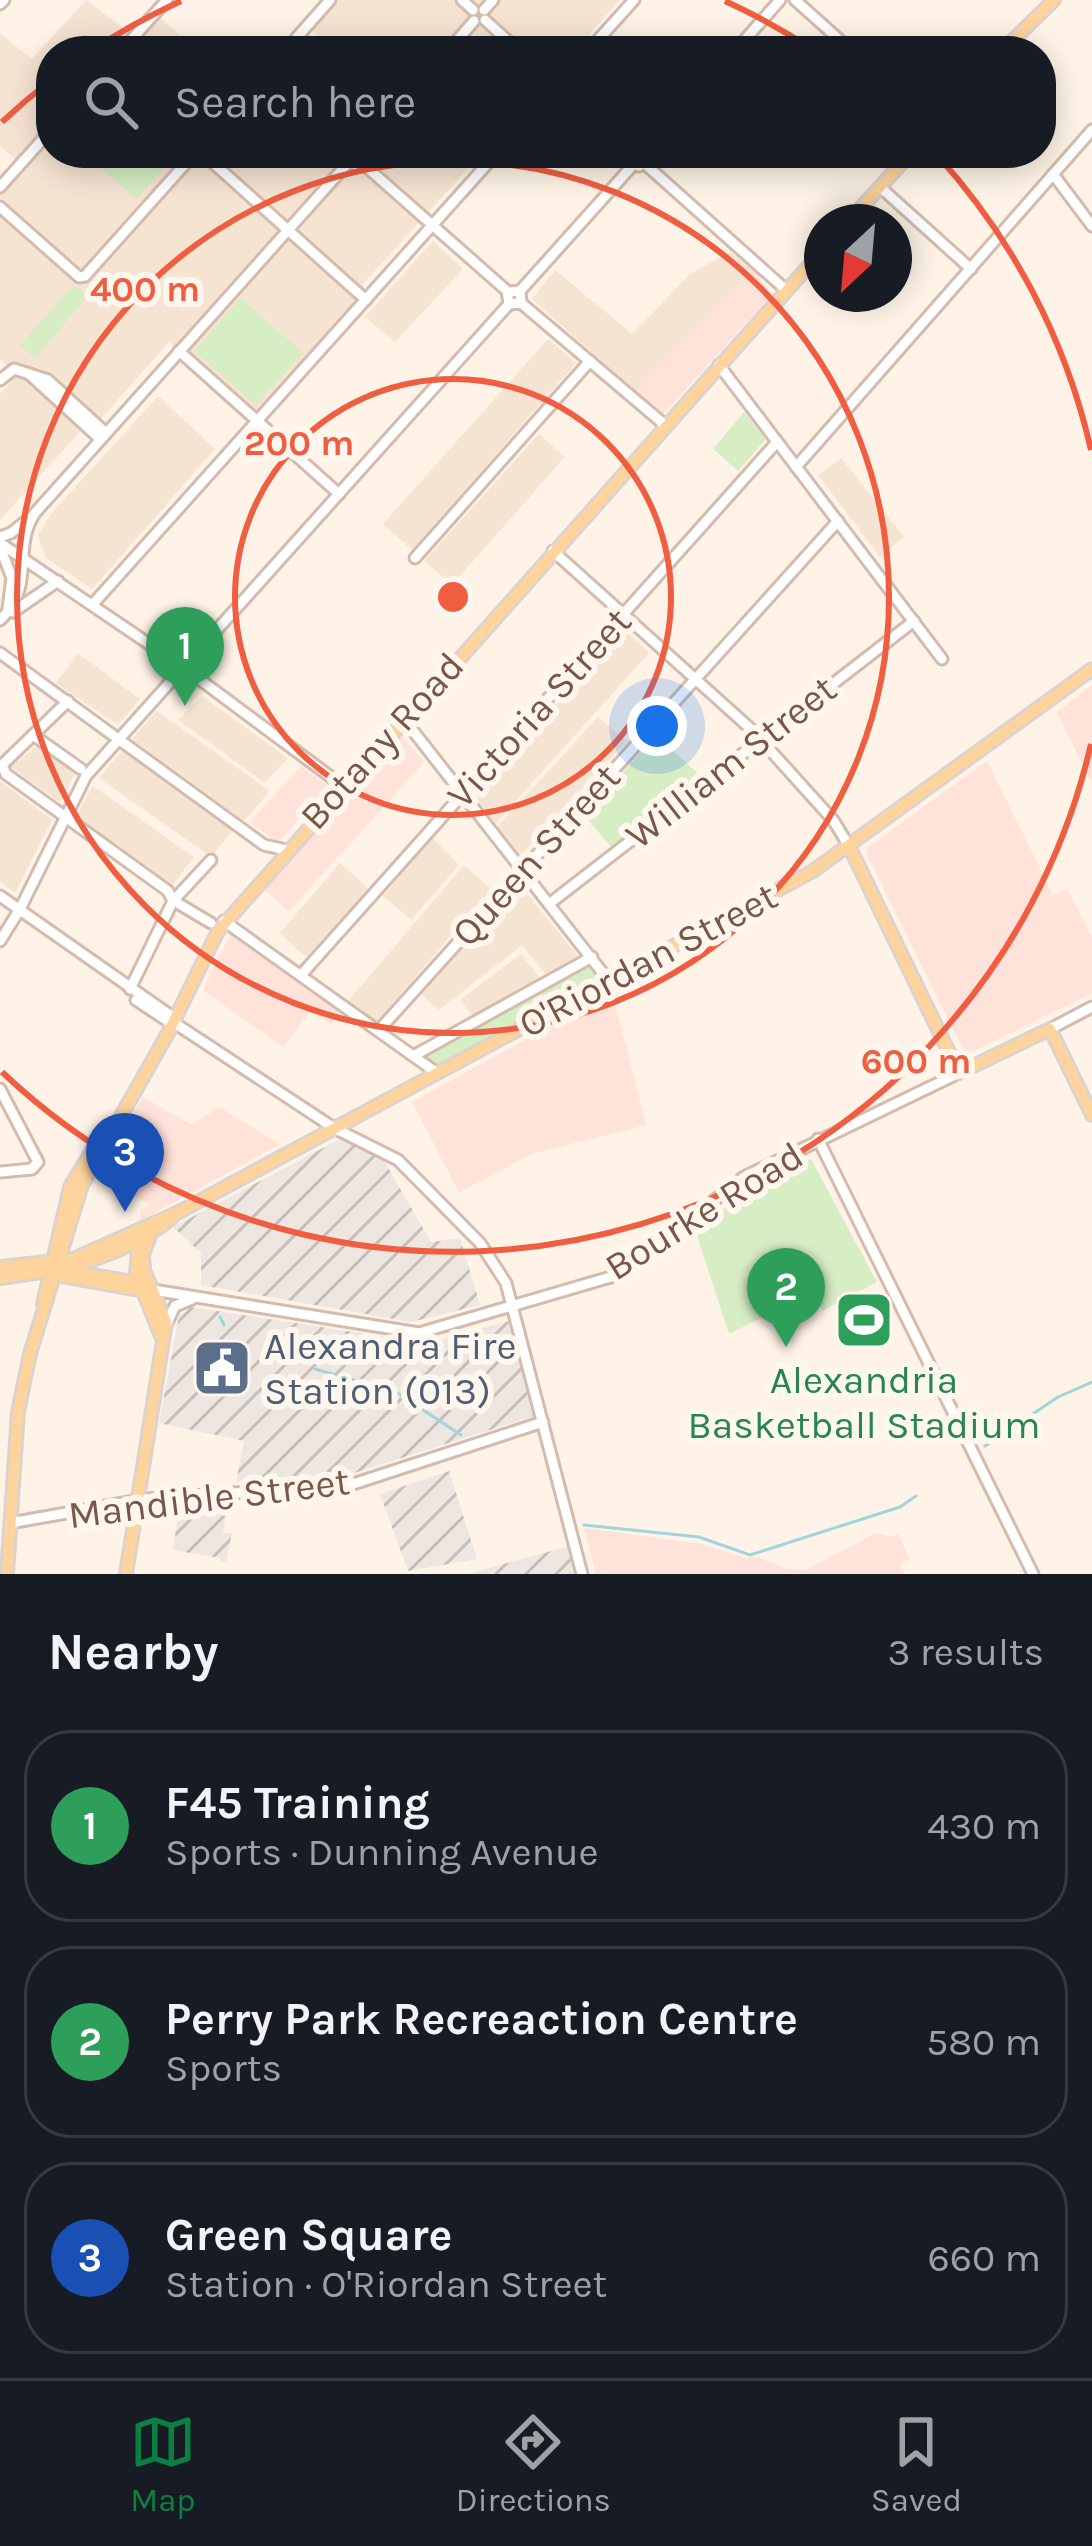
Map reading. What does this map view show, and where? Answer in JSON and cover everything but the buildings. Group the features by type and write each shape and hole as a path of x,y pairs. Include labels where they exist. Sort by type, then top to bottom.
{"main road":[{"path":"1017,36 1054,0"},
{"path":"864,204 897,168"},
{"name":"Botany Road","path":"7,1574 18,1412 57,1268 74,1178 128,1100 173,1022 218,922 804,270"},
{"name":"O'Riordan Street","path":"137,1239 179,1212 813,872 1092,669"},
{"path":"849,846 959,1073"},
{"path":"1050,1029 1092,1115"},
{"name":"Bourke Road","path":"959,1073 1050,1029"},
{"path":"144,1288 149,1230"},
{"name":"O'Riordan Street","path":"57,1268 149,1230"},
{"path":"0,1278 57,1268 137,1239 134,1262 163,1333 126,1574"},
{"path":"0,1267 57,1268"},
{"name":"Bourke Road","path":"57,1268 144,1288"},
{"path":"26,1275 39,1288 42,1315"}],"street":[{"path":"135,36 167,0"},
{"path":"299,36 331,0"},
{"path":"462,0 502,36"},
{"path":"461,36 493,0"},
{"path":"602,36 634,0"},
{"path":"748,36 780,0"},
{"path":"795,0 835,36"},
{"path":"796,467 1092,130"},
{"path":"0,187 36,147"},
{"path":"0,207 79,277 85,276 184,168"},
{"path":"215,168 366,300"},
{"path":"0,542 39,509 343,168"},
{"path":"371,168 514,298 665,425"},
{"path":"93,604 484,168"},
{"path":"0,941 19,912 85,772 121,738 631,168"},
{"path":"649,168 786,290"},
{"path":"1053,175 1092,226"},
{"path":"880,187 970,268"},
{"path":"179,351 339,494"},
{"path":"415,558 590,361"},
{"path":"718,365 942,659"},
{"path":"0,380 11,370 22,369 48,380 103,436"},
{"path":"22,369 103,436"},
{"path":"68,398 72,414"},
{"name":"Victoria Street","path":"301,975 777,442"},
{"path":"2,618 21,589 26,529 39,509"},
{"name":"Queen Street","path":"380,1029 838,521"},
{"path":"0,542 343,786"},
{"path":"0,542 12,578 2,618"},
{"path":"553,550 761,740 833,820 849,846"},
{"path":"2,618 58,581"},
{"name":"William Street","path":"549,904 914,621"},
{"path":"0,653 264,845 286,850"},
{"path":"68,700 1,766 7,774 168,891 176,903 218,922 301,975 437,1073"},
{"path":"403,718 609,981"},
{"path":"32,735 85,772"},
{"path":"130,989 176,903 211,860"},
{"path":"0,900 173,1022"},
{"path":"19,912 238,1066 334,1128 386,1152 480,1243 506,1283 582,1574"},
{"path":"415,1054 592,957"},
{"name":"Bourke Road","path":"1050,1029 1092,1007"},
{"name":"Bourke Road","path":"144,1288 419,1333 621,1274 744,1177 959,1073"},
{"path":"0,1089 38,1162 32,1169 0,1172"},
{"path":"818,1139 1033,1574"},
{"path":"163,1333 176,1305 197,1297"},
{"name":"Mandible Street","path":"10,1523 135,1501 350,1485 543,1422"}],"shaded area":[{"path":"86,0 134,36 53,36"},
{"path":"330,0 620,0 588,36 319,36 308,26"},
{"path":"155,13 181,36 134,36"},
{"path":"0,33 32,59 36,55 36,168 468,168 363,284 366,300 257,421 169,342 101,419 80,432 0,520 0,394 17,375 0,359 0,178 16,160 0,146"},
{"path":"433,241 463,269 395,342 365,317"},
{"path":"730,252 755,272 636,392 532,299 555,270 632,334 690,274"},
{"path":"755,272 772,295 663,414 636,392"},
{"path":"548,339 576,363 412,550 383,524"},
{"path":"158,396 215,449 92,589 46,558 38,535 50,515"},
{"path":"539,434 565,457 452,585 424,561"},
{"path":"841,458 904,537 880,557 818,475"},
{"path":"624,629 649,653 496,823 474,795"},
{"path":"78,653 140,699 118,725 56,683"},
{"path":"1092,685 1092,783 1057,712"},
{"path":"202,696 288,758 265,783 178,720"},
{"path":"157,711 270,791 244,821 132,739"},
{"path":"598,717 627,741 520,856 497,827"},
{"path":"401,736 424,762 289,911 262,888"},
{"path":"40,744 77,770 60,802 10,767"},
{"path":"125,748 234,829 211,857 99,778"},
{"path":"987,761 1053,895 1067,889 1092,937 1092,993 966,1055 866,853"},
{"path":"301,766 328,786 278,843 250,822"},
{"path":"0,781 52,820 15,893 0,882"},
{"path":"93,786 194,857 171,887 74,819"},
{"path":"432,837 459,865 411,920 383,896"},
{"path":"340,863 369,889 306,957 280,933"},
{"path":"464,865 491,889 377,1022 349,1000"},
{"path":"520,885 581,960 548,978 522,945 439,1010 421,994"},
{"path":"231,933 341,1010 331,1025 310,1011 283,1047 203,990"},
{"path":"521,954 541,979 473,1016 460,1000"},
{"path":"612,992 646,1125 534,1153 459,1192 412,1102"},
{"path":"143,1097 192,1125 219,1107 280,1144 140,1221 140,1210 150,1205 95,1174"},
{"path":"342,1138 383,1159 431,1242 460,1238 480,1305 411,1322 201,1285 201,1253 173,1227"},
{"path":"191,1307 426,1343 509,1321 534,1416 348,1475 236,1482 244,1441 159,1423 179,1316"},
{"path":"449,1471 477,1559 408,1571 380,1494"},
{"path":"227,1506 223,1533 232,1533 226,1562 173,1550 179,1509"},
{"path":"584,1528 702,1544 786,1569 805,1570 876,1533 898,1534 910,1559 900,1564 905,1574 596,1574"},
{"path":"570,1546 576,1574 467,1574"}],"green space":[{"path":"101,168 164,168 136,199"},
{"path":"74,285 87,297 35,358 20,345"},
{"path":"241,298 303,353 256,405 194,351"},
{"path":"744,412 766,439 738,471 713,449"},
{"path":"656,736 701,776 613,849 584,815"},
{"path":"586,964 597,977 432,1069 423,1056"},
{"path":"811,1159 877,1282 822,1311 818,1304 802,1312 795,1301 729,1334 695,1230 751,1188"}],"waterway":[{"path":"220,1317 224,1325"},
{"path":"315,1369 396,1392 461,1435"},
{"path":"985,1446 1058,1397 1092,1382"},
{"path":"584,1525 699,1537 750,1555 900,1507 916,1496"}],"place":[{"name":"F45 Training","path":"185,706"},
{"name":"Green Square","path":"125,1212"},
{"name":"Alexandria Basketball Stadium","path":"864,1320"},
{"name":"Perry Park Recreaction Centre","path":"786,1347"},
{"name":"Alexandra Fire Station (013)","path":"222,1368"}]}
